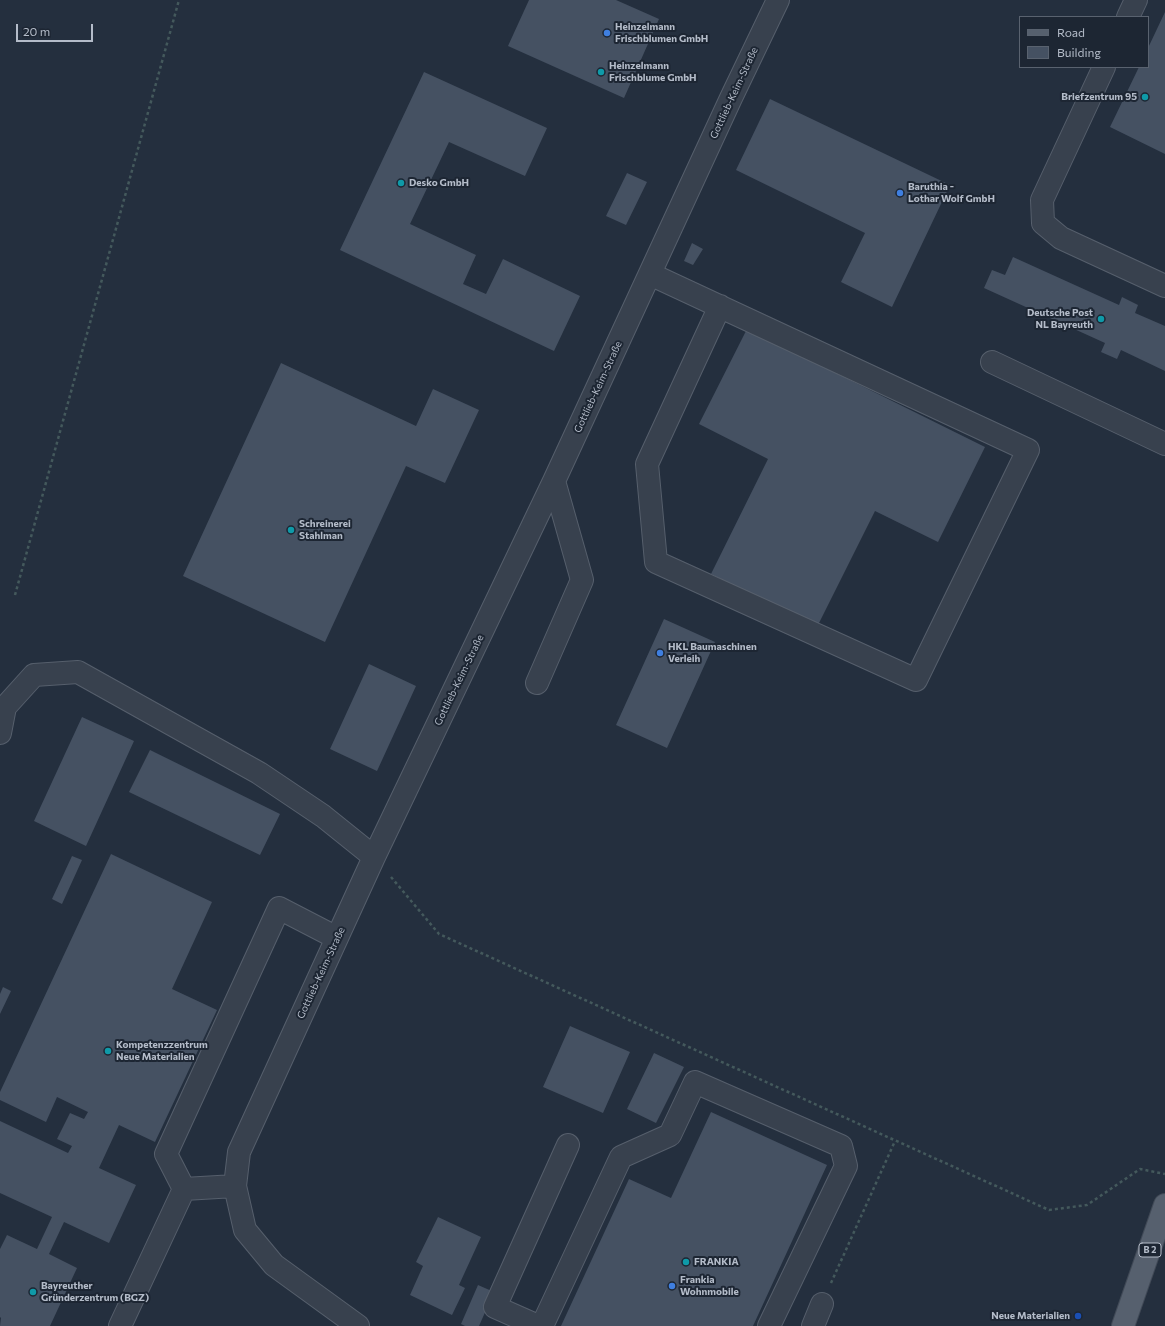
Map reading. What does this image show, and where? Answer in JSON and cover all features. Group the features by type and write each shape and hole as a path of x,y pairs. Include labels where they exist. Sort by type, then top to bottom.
{"main road":[{"name":"B 2","path":"1123,1326 1165,1205"}],"street":[{"name":"Gottlieb-Keim-Straße","path":"358,1326 274,1266 245,1230 234,1186 239,1152 374,857 554,481 778,0"},
{"path":"1128,16 1136,0"},
{"path":"1104,68 1042,200 1043,223 1061,238 1165,286"},
{"path":"650,274 720,306 1028,450 916,680 656,562 648,464 720,306"},
{"path":"992,362 1165,444"},
{"path":"537,683 582,580 554,481"},
{"path":"0,733 5,707 34,675 78,672 259,773 323,816 374,857"},
{"path":"184,1189 166,1154 279,908 337,938"},
{"path":"542,1326 621,1157 670,1135 695,1082 841,1146 846,1166 769,1326"},
{"path":"538,1326 495,1307 568,1145"},
{"path":"184,1189 234,1186"},
{"path":"120,1326 184,1189"},
{"path":"813,1326 822,1304"}],"path":[{"path":"15,595 179,0"},
{"path":"374,857 439,934 1049,1210 1087,1205 1140,1169 1165,1174"},
{"path":"822,1304 895,1141"}],"building":[{"name":"Heinzelmann Frischblume GmbH","path":"529,0 616,0 659,19 624,98 508,46"},
{"name":"Briefzentrum 95","path":"1165,12 1165,154 1110,127 1139,68 1149,68 1149,46"},
{"path":"424,72 547,128 525,176 449,142 410,224 476,255 463,284 486,294 503,259 580,296 554,351 340,250"},
{"path":"770,99 950,185 892,307 841,282 865,233 736,170"},
{"path":"627,173 647,182 626,225 606,216"},
{"path":"692,243 703,249 693,265 684,261"},
{"name":"Deutsche Post NL Bayreuth","path":"1013,257 1119,305 1122,297 1138,305 1135,313 1165,326 1165,371 1121,350 1117,359 1101,352 1105,343 984,288 992,270 1005,275"},
{"path":"747,329 985,447 938,542 875,511 817,627 711,574 768,459 699,424"},
{"name":"Schreinerei Stahlman","path":"281,363 416,426 433,389 479,410 445,483 406,466 325,642 183,576"},
{"path":"664,619 715,642 667,748 616,725"},
{"path":"369,664 416,686 377,771 330,749"},
{"path":"82,717 134,741 86,846 34,821"},
{"path":"150,750 280,814 260,855 129,792"},
{"name":"Kompetenzzentrum Neue Materialien","path":"111,854 212,902 172,989 217,1010 155,1142 119,1125 99,1168 136,1185 109,1243 64,1222 49,1254 77,1268 50,1326 0,1326 0,1249 7,1235 37,1249 52,1217 0,1193 0,1121 68,1153 72,1146 57,1139 70,1113 84,1119 88,1112 57,1097 46,1122 0,1100 0,1092"},
{"path":"72,856 82,860 62,904 52,899"},
{"path":"3,987 11,991 0,1014 0,994"},
{"path":"570,1026 630,1052 603,1113 543,1087"},
{"path":"654,1053 684,1067 656,1123 627,1109"},
{"name":"FRANKIA","path":"711,1112 827,1165 753,1326 561,1326 629,1179 671,1198"},
{"path":"438,1217 481,1237 459,1285 465,1288 452,1315 410,1295 423,1266 416,1262"},
{"path":"478,1285 494,1292 479,1326 465,1326 461,1324"}],"place":[{"name":"Heinzelmann Frischblumen GmbH","path":"607,33"},
{"name":"Heinzelmann Frischblume GmbH","path":"601,72"},
{"name":"Briefzentrum 95","path":"1145,97"},
{"name":"Desko GmbH","path":"401,183"},
{"name":"Baruthia - Lothar Wolf GmbH","path":"900,193"},
{"name":"Deutsche Post NL Bayreuth","path":"1101,319"},
{"name":"Schreinerei Stahlman","path":"291,530"},
{"name":"HKL Baumaschinen Verleih","path":"660,653"},
{"name":"Kompetenzzentrum Neue Materialien","path":"108,1051"},
{"name":"FRANKIA","path":"686,1262"},
{"name":"Frankia Wohnmobile","path":"672,1286"},
{"name":"Bayreuther Gründerzentrum (BGZ)","path":"33,1292"},
{"name":"Neue Materialien","path":"1078,1316"}]}
